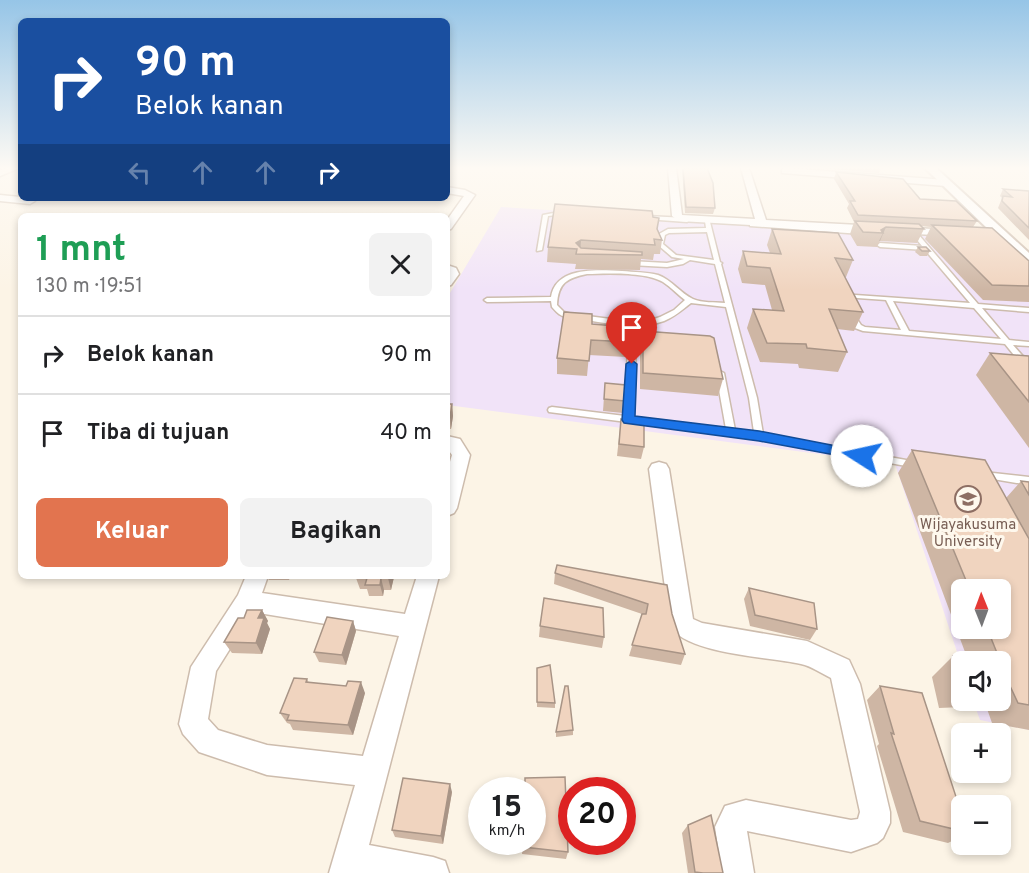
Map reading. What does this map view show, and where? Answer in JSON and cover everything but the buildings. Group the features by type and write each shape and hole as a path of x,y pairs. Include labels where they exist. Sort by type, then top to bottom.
{"street":[{"path":"450,223 460,209"},
{"path":"676,209 677,217 1001,238"},
{"path":"757,209 762,224"},
{"path":"972,209 1001,238 1029,261"},
{"path":"450,442 454,443 461,455 450,497"},
{"path":"659,469 682,625 698,634 807,653 840,669 847,684 875,813 876,822 872,829 864,835 851,836 746,814 736,817 731,827 738,873"},
{"path":"256,579 247,601 204,667 193,724 209,742 267,760 373,772"},
{"path":"427,579 347,866 433,873"},
{"path":"247,601 414,627"}],"lane":[{"path":"539,249 546,215 555,212 577,213"},
{"path":"642,218 708,226 955,237"},
{"path":"708,226 662,234 660,244 674,256 688,260 719,263"},
{"path":"708,226 753,398 759,436"},
{"path":"916,235 1029,368"},
{"path":"880,245 927,248"},
{"path":"622,262 668,265 688,260"},
{"path":"690,300 671,316 659,322 640,325 571,316 562,313 554,306 553,299 557,285 572,275 581,272 603,272 644,274 663,279 690,300 729,305"},
{"path":"1029,310 889,299 840,291 858,326 863,329 1029,344"},
{"path":"487,300 553,299"},
{"path":"889,299 906,333"},
{"path":"629,420 632,345 638,342 662,344"},
{"path":"718,363 731,433"},
{"path":"552,410 759,436 926,466"},
{"path":"976,484 971,473 1029,481"}],"shaded area":[{"name":"Wijayakusuma University","path":"500,209 999,238 1029,267 1029,730 1011,726 1011,723 980,720 977,711 1011,711 1011,651 957,651 953,639 1011,639 1011,579 951,579 951,634 895,464 450,405 450,293"}],"place":[{"name":"Wijayakusuma University","path":"968,499"}],"route":[{"path":"632,364 629,420 759,436 862,456"}]}
